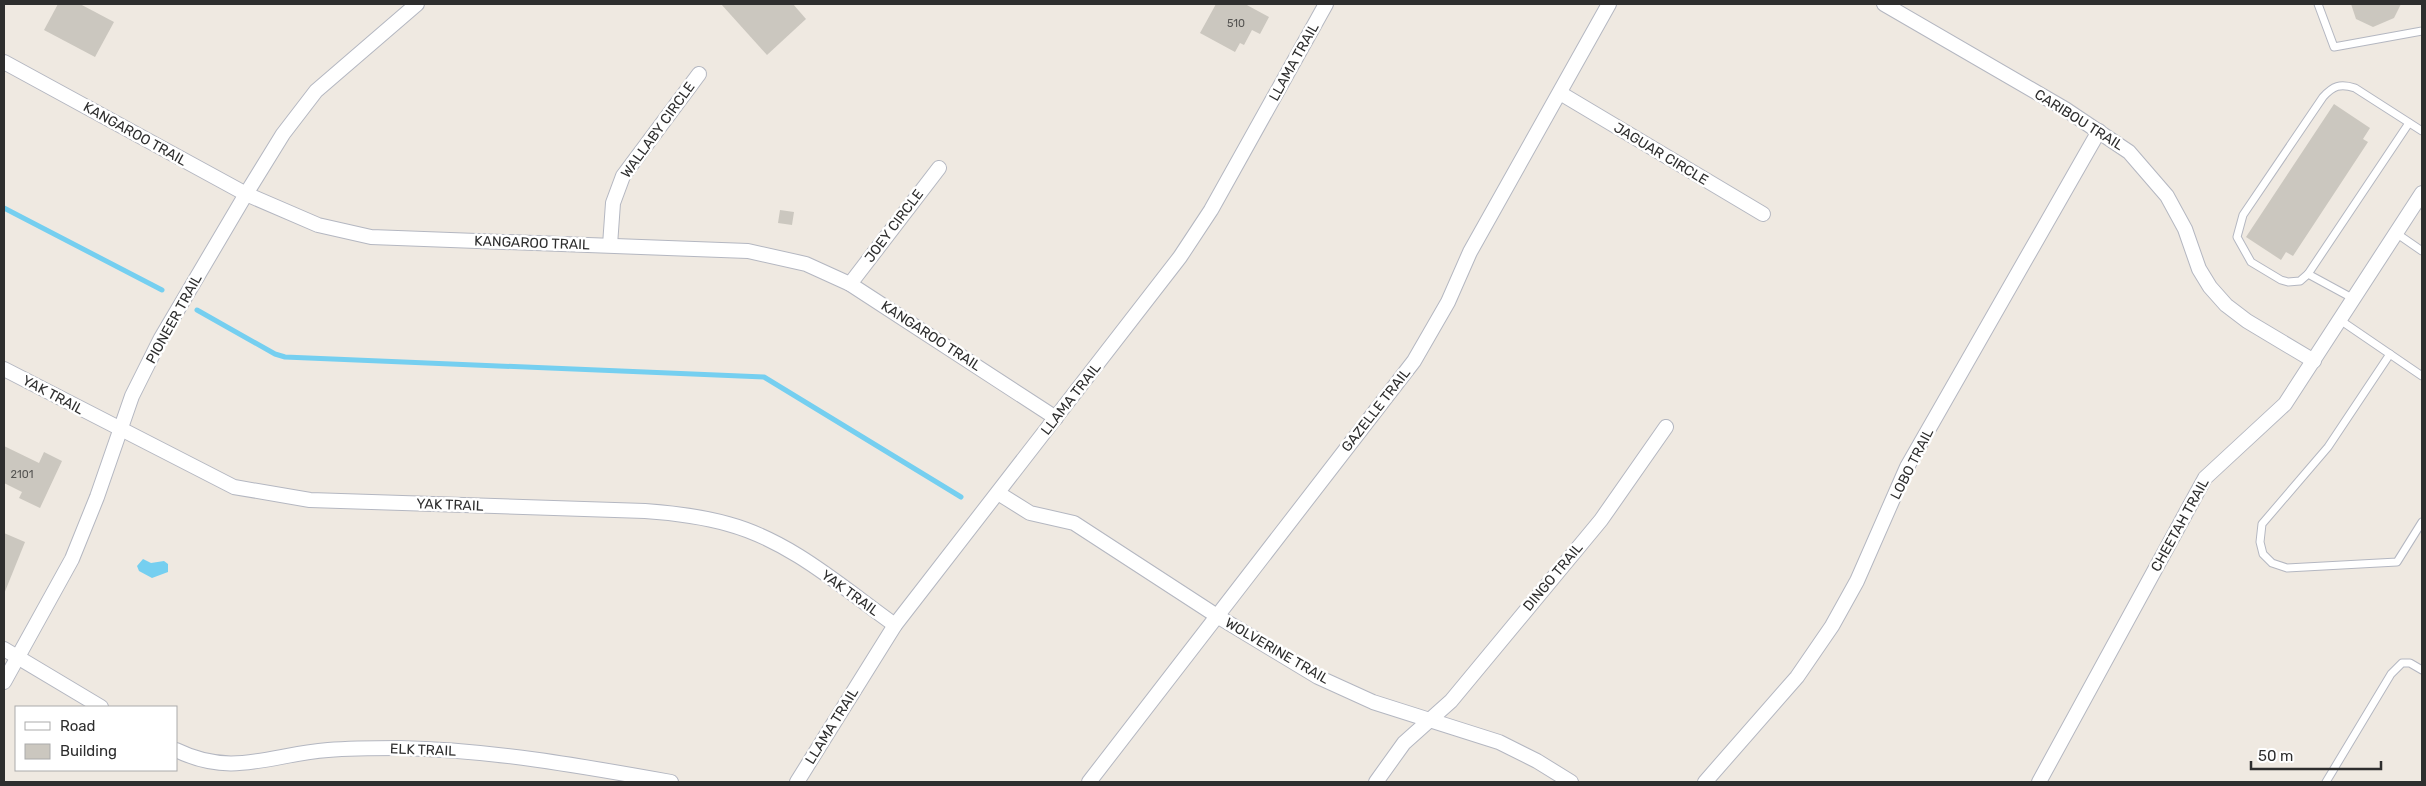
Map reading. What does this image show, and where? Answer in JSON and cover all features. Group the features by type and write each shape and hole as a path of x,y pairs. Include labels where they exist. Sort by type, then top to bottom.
{"street":[{"name":"PIONEER TRAIL","path":"4,682 72,559 97,497 132,396 161,338 246,194 283,134 316,91 417,4"},
{"name":"LLAMA TRAIL","path":"797,782 895,626 1180,257 1211,210 1326,4"},
{"name":"GAZELLE TRAIL","path":"1088,782 1414,361 1448,302 1470,252 1609,4"},
{"name":"CARIBOU TRAIL","path":"1884,4 2099,131 2129,152 2167,196 2185,229 2199,269 2210,287 2226,305 2247,321 2314,362"},
{"name":"KANGAROO TRAIL","path":"4,62 246,194 318,225 371,237 748,251 806,264 850,284 1056,418"},
{"name":"WALLABY CIRCLE","path":"610,245 613,203 623,176 699,74"},
{"name":"JAGUAR CIRCLE","path":"1560,93 1762,214"},
{"name":"LOBO TRAIL","path":"1705,782 1796,677 1832,626 1857,581 1907,467 2099,131"},
{"name":"JOEY CIRCLE","path":"850,284 938,168"},
{"name":"CHEETAH TRAIL","path":"2039,782 2205,478 2285,404 2422,193"},
{"name":"YAK TRAIL","path":"4,369 234,487 310,500 686,514 730,524 804,559 895,626"},
{"name":"DINGO TRAIL","path":"1376,782 1404,743 1451,701 1601,520 1666,428"},
{"name":"WOLVERINE TRAIL","path":"998,493 1030,513 1074,523 1217,616 1318,677 1373,702 1499,742 1538,761 1571,782"},
{"path":"4,649 99,706"},
{"name":"ELK TRAIL","path":"178,751 194,758 224,765 253,763 328,750 400,748 475,752 564,763 671,782"}],"lane":[{"path":"2318,4 2334,47 2422,31"},
{"path":"2409,123 2308,274 2300,281 2288,282 2252,262 2237,237 2243,215 2322,97 2332,87 2345,85 2355,88 2422,131"},
{"path":"2396,234 2422,251"},
{"path":"2308,274 2354,299"},
{"path":"2340,320 2422,376"},
{"path":"2390,354 2328,447 2262,524 2260,542 2263,554 2272,563 2287,568 2398,562 2422,522"},
{"path":"2326,782 2391,674 2402,663 2410,663 2422,670"}],"water":[{"path":"143,559 151,563 164,561 168,564 168,572 152,578 139,571 137,566"}],"building":[{"path":"58,4 80,4 114,22 95,57 44,30"},
{"path":"721,4 793,4 806,19 767,55"},
{"path":"1216,4 1245,4 1269,17 1260,34 1252,30 1244,45 1240,43 1235,52 1200,33"},
{"path":"2351,4 2401,4 2394,18 2373,27 2356,19"},
{"path":"2334,104 2370,128 2363,139 2368,142 2293,256 2286,252 2281,260 2246,237"},
{"path":"780,210 794,212 792,225 778,223"},
{"path":"4,446 39,463 44,452 62,461 40,508 19,498 22,492 4,483"},
{"path":"4,533 25,542 4,594"}],"waterway":[{"path":"4,208 162,290"},
{"path":"197,310 275,354 285,357 764,377 961,497"}]}
